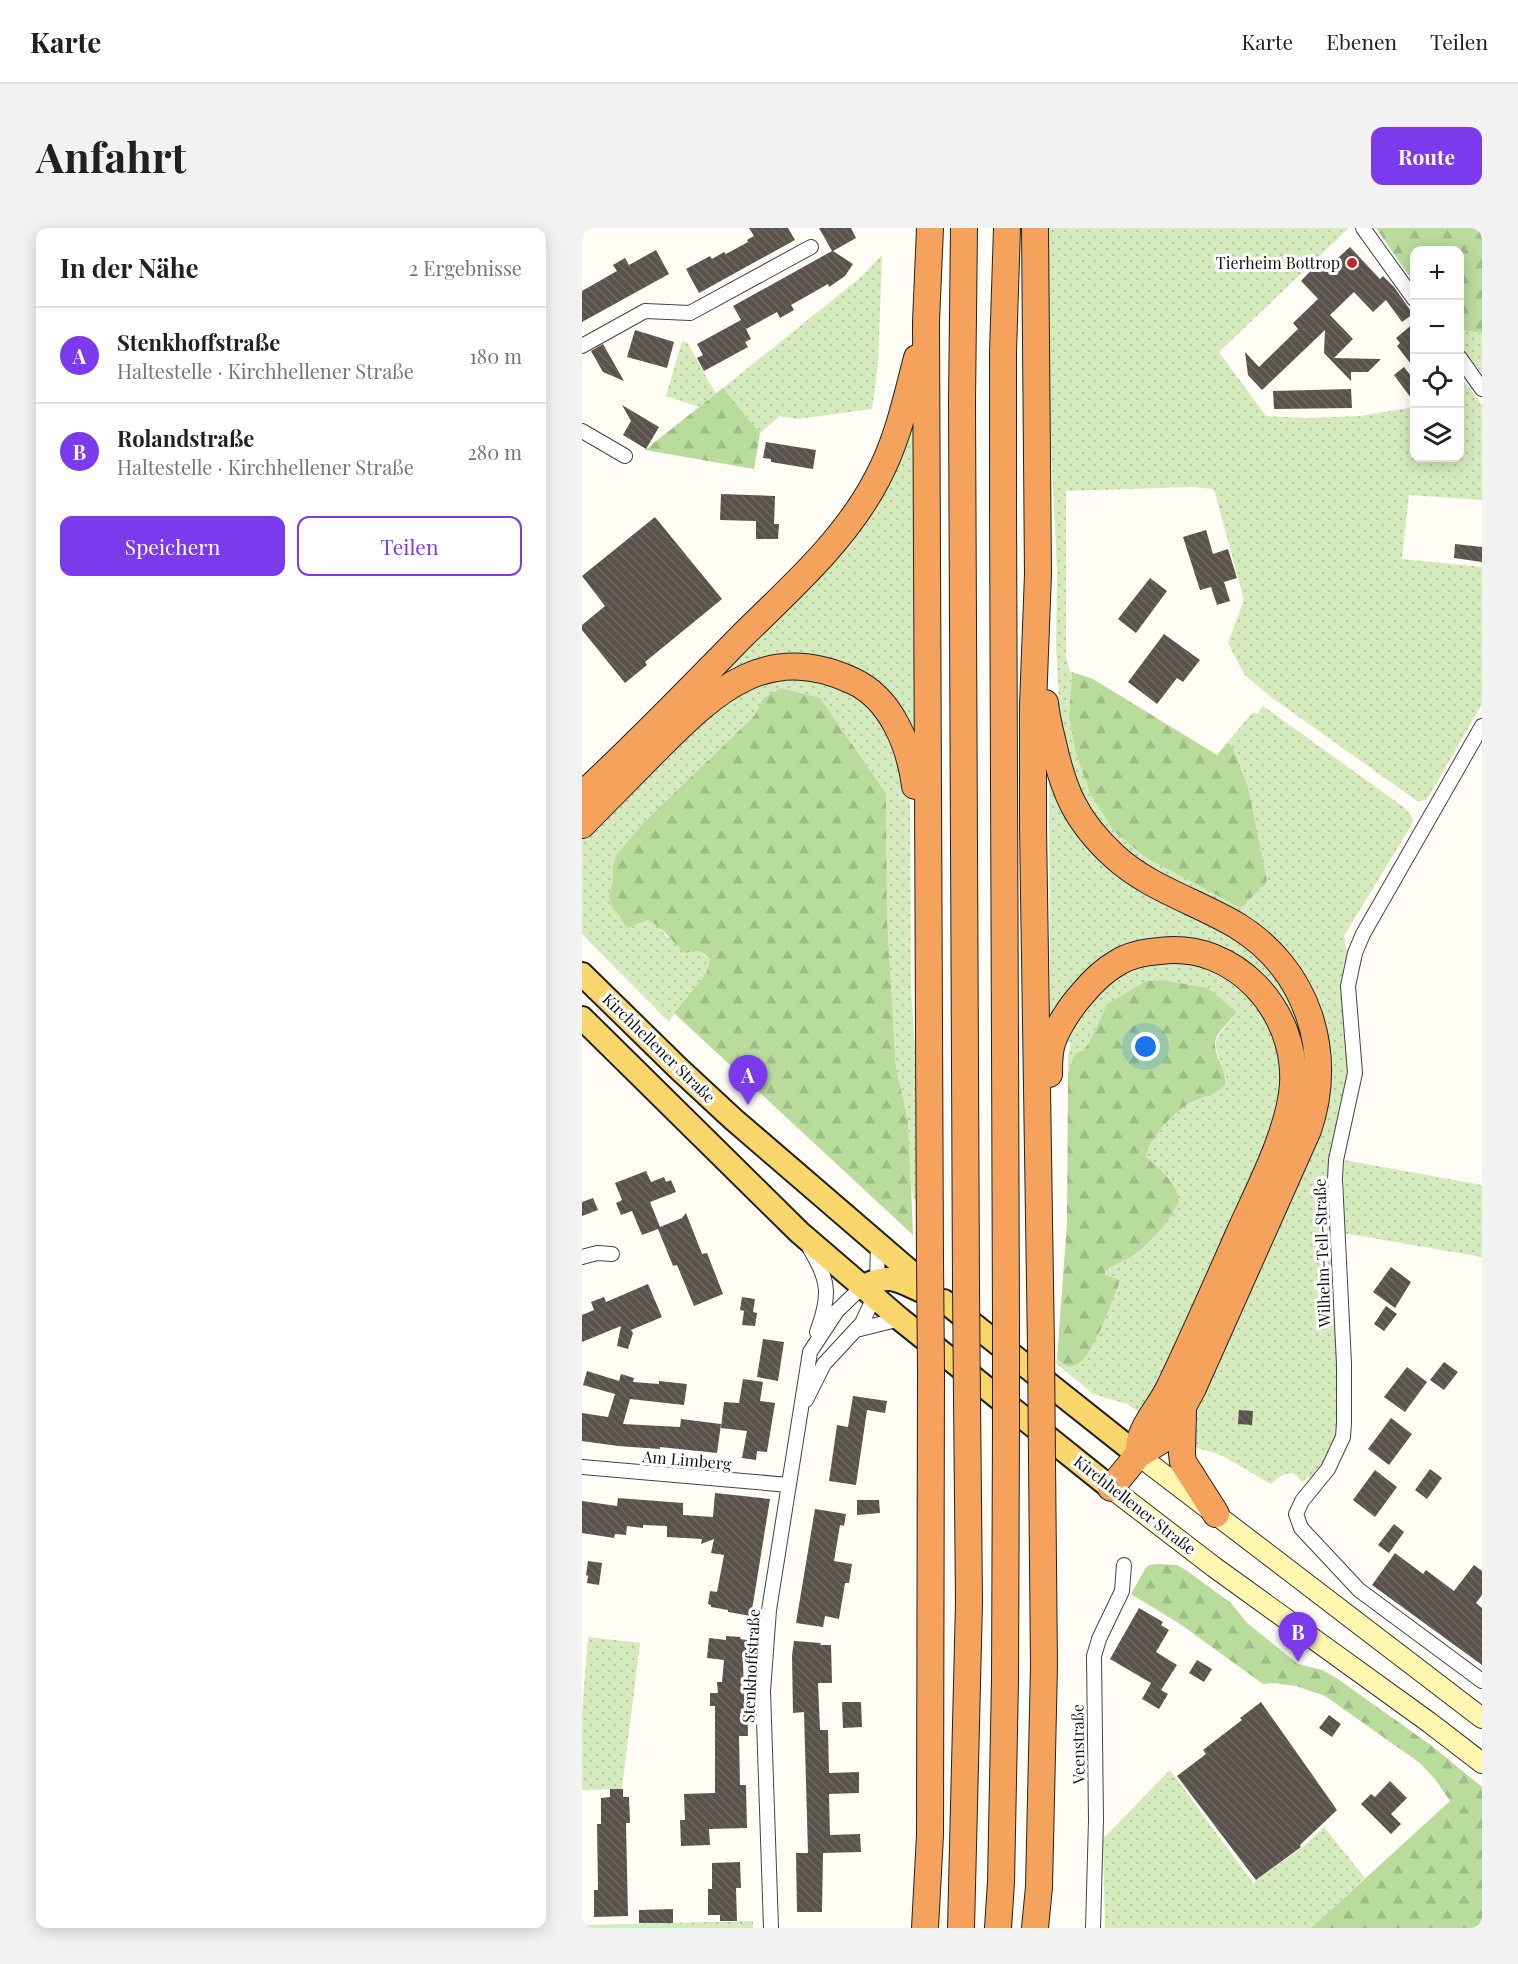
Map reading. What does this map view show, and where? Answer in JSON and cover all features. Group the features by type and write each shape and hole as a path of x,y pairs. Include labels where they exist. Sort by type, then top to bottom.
{"highway":[{"path":"925,1928 930,1824 931,1370 926,322 930,228"},
{"path":"961,1928 969,1602 966,932 963,769 964,228"},
{"path":"998,1928 1005,1680 1003,352 1007,228"},
{"path":"1035,228 1038,574 1045,710 1066,793 1095,838 1115,858 1134,872 1234,924 1257,938 1272,953 1304,1000 1315,1031 1318,1058 1317,1095 1308,1130 1260,1241 1183,1406 1170,1431 1162,1440 1138,1455 1111,1488"},
{"path":"582,795 798,580 862,505 889,456 899,429 926,322"},
{"path":"1035,1928 1039,1887 1044,1666 1033,827 1033,705 1038,574"},
{"path":"582,825 684,722 718,694 756,672 776,667 795,666 818,669 843,677 871,693 884,706 895,723 910,757 913,772 916,793 917,870 927,896"},
{"path":"1039,1191 1051,1046 1063,1020 1097,976 1119,961 1144,953 1170,949 1196,951 1217,958 1237,970 1267,997 1287,1037 1292,1062 1293,1084 1288,1113 1259,1190 1173,1382 1141,1436 1138,1455"},
{"path":"1183,1406 1183,1462 1216,1514"}],"main road":[{"name":"Kirchhellener Straße","path":"582,974 733,1119 932,1293 1339,1611 1482,1718"},
{"name":"Kirchhellener Straße","path":"582,1018 799,1232 872,1288 900,1319 1214,1568 1482,1763"},
{"name":"Kirchhellener Straße","path":"872,1288 886,1278 932,1293"}],"street":[{"path":"1363,228 1410,293"},
{"path":"582,346 645,311 690,313 811,247"},
{"path":"1464,364 1482,389"},
{"path":"582,431 625,456"},
{"name":"Wilhelm-Tell-Straße","path":"1482,726 1362,934 1350,972 1348,986 1355,1073 1336,1160 1335,1179 1344,1364 1344,1423 1342,1437 1328,1469 1302,1501 1296,1514 1301,1528 1359,1590 1482,1681"},
{"name":"Kirchhellener Straße","path":"799,1232 824,1273 826,1284 825,1306 810,1352"},
{"name":"Stenkhoffstraße","path":"802,1407 824,1364 862,1323 872,1288 878,1245"},
{"path":"582,1257 597,1253 612,1254"},
{"name":"Stenkhoffstraße","path":"771,1928 763,1691 769,1610 802,1407 804,1380 810,1352 837,1311 872,1288"},
{"path":"856,1330 900,1319"},
{"name":"Am Limberg","path":"582,1467 789,1485"},
{"name":"Veenstraße","path":"1093,1928 1096,1820 1094,1656 1099,1639 1122,1591 1124,1565"}],"green space":[{"path":"1044,228 1349,228 1219,352 1266,416 1308,418 1360,416 1410,408 1410,462 1464,462 1464,381 1482,405 1482,500 1409,495 1402,559 1482,567 1482,704 1426,800 1417,801 1271,697 1244,674 1228,643 1244,600 1214,489 1192,487 1066,491 1066,657 1072,672 1069,718 1076,754 1090,793 1212,892 1241,907 1232,747 1228,742 1252,713 1257,714 1263,706 1405,808 1413,822 1344,936 1346,950 1350,949 1344,969 1342,993 1346,1031 1347,1084 1332,1146 1329,1173 1333,1300 1339,1375 1337,1436 1327,1461 1312,1481 1308,1477 1302,1482 1295,1474 1289,1473 1279,1477 1271,1484 1221,1455 1188,1445 1196,1406 1318,1121 1306,988 1135,864 1087,811 1061,740 1056,645 1057,570 1047,362"},
{"path":"1376,228 1482,228 1482,333 1464,331 1464,246 1410,246 1410,277"},
{"path":"882,255 878,364 872,409 798,419 780,416 760,433 723,388 860,278"},
{"path":"1464,331 1482,333 1482,374 1464,350"},
{"path":"682,341 687,342 716,394 699,407 666,396"},
{"path":"723,388 760,433 754,469 645,450"},
{"path":"914,408 917,537 913,633 919,691 919,748 901,715 773,660 582,810 821,568"},
{"path":"1072,672 1093,679 1217,755 1228,742 1232,747 1248,787 1267,881 1241,908 1145,857 1113,830 1090,793 1076,754 1069,718"},
{"path":"767,676 840,683 880,714 908,787 911,990 919,1106 918,1209 911,1188 908,1120 896,1068 887,918 886,793 820,698 763,699 754,716 643,823 616,855 609,896 631,927 648,920 656,924 667,937 690,952 701,951 710,960 699,984 669,1022 582,934 582,837 701,717"},
{"path":"781,688 820,698 886,793 887,918 896,1068 908,1120 913,1235 674,1013 706,974 710,960 707,956 699,951 685,953 663,930 648,920 628,928 612,906 609,896 616,855 643,823 754,716 763,699"},
{"path":"1049,773 1069,811 1233,931 1292,993 1310,1068 1289,1134 1275,994 1157,945 1050,1023"},
{"path":"1164,963 1194,963 1230,978 1270,1018 1283,1078 1277,1111 1253,1176 1149,1402 1139,1412 1127,1404 1093,1394 1056,1363 1057,1359 1066,1366 1094,1343 1119,1284 1105,1275 1105,1271 1118,1261 1132,1257 1149,1243 1179,1202 1170,1180 1146,1157 1148,1149 1164,1125 1179,1110 1193,1100 1213,1094 1226,1078 1216,1042 1237,1012 1208,988 1163,980 1146,981 1107,1004 1089,1043 1075,1055 1068,1073 1071,1042 1066,1042 1082,1011 1103,988 1130,973"},
{"path":"1163,980 1208,988 1237,1012 1222,1029 1215,1044 1224,1073 1225,1085 1213,1094 1184,1106 1163,1126 1152,1142 1146,1157 1171,1183 1179,1202 1147,1244 1134,1255 1105,1271 1105,1275 1117,1279 1119,1284 1107,1316 1095,1341 1082,1360 1076,1365 1066,1366 1057,1359 1067,1223 1068,1073 1075,1054 1089,1043 1107,1004 1146,981"},
{"path":"1344,1160 1482,1185 1482,1257 1343,1233"},
{"path":"1149,1565 1177,1565 1186,1570 1231,1603 1247,1623 1298,1664 1322,1670 1335,1677 1432,1746 1482,1787 1482,1928 1311,1928 1450,1801 1435,1779 1420,1763 1325,1696 1296,1686 1263,1684 1180,1624 1131,1594 1145,1569"},
{"path":"588,1637 640,1643 622,1789 582,1790 582,1712"},
{"path":"1170,1770 1253,1883 1305,1845 1324,1827 1365,1878 1311,1928 1105,1928 1103,1839"},
{"path":"753,1921 753,1928 582,1928 582,1925"}],"building":[{"path":"749,228 788,228 795,240 699,293 686,269 710,256 712,259 724,252 726,254 748,242 747,240 754,236"},
{"path":"819,228 851,228 856,238 833,251 853,264 845,276 829,287 828,284 791,305 794,310 780,318 777,312 746,329 751,339 745,342 748,347 704,371 697,358 703,355 697,344 741,320 733,306 832,251"},
{"path":"1350,247 1380,279 1383,276 1394,287 1410,310 1410,316 1402,322 1386,300 1373,312 1354,292 1330,315 1353,339 1334,358 1381,359 1368,372 1351,372 1351,381 1324,353 1325,330 1262,390 1248,375 1245,352 1259,367 1298,329 1293,323 1318,299 1301,281 1322,259 1329,266"},
{"path":"656,250 669,274 582,322 582,291 617,271 613,265 625,258 629,265"},
{"path":"1410,326 1410,363 1397,346 1400,343 1396,338"},
{"path":"635,330 674,342 667,368 627,357"},
{"path":"603,344 624,381 603,372 591,351"},
{"path":"1404,367 1410,375 1410,397 1394,375"},
{"path":"1351,389 1352,408 1274,409 1273,391"},
{"path":"622,405 659,427 646,449 623,435 631,421"},
{"path":"766,442 816,450 813,469 771,462 771,459 763,458"},
{"path":"721,494 775,496 774,524 779,524 778,539 756,539 756,521 720,520"},
{"path":"655,517 722,599 645,662 647,665 625,683 582,630 582,625 605,606 582,576"},
{"path":"1206,530 1213,554 1228,549 1237,578 1224,582 1230,601 1217,605 1211,587 1200,590 1183,537"},
{"path":"1455,544 1482,547 1482,562 1454,558"},
{"path":"1150,578 1167,591 1136,633 1118,619"},
{"path":"1164,634 1200,660 1183,682 1177,678 1157,704 1128,682"},
{"path":"646,1171 651,1182 664,1177 666,1182 671,1180 676,1192 650,1202 660,1227 682,1218 686,1213 702,1254 707,1253 723,1294 694,1306 677,1265 673,1266 658,1229 642,1235 632,1211 621,1215 616,1203 622,1200 615,1183"},
{"path":"593,1198 598,1210 582,1216 582,1202"},
{"path":"1391,1267 1411,1282 1395,1308 1373,1292"},
{"path":"648,1284 662,1317 631,1330 633,1333 628,1349 617,1346 621,1326 582,1342 582,1315 594,1310 591,1302 604,1297 606,1302"},
{"path":"742,1297 755,1299 753,1312 757,1313 755,1326 742,1325 744,1311 749,1312 740,1310"},
{"path":"1386,1306 1397,1314 1384,1331 1374,1324"},
{"path":"763,1339 784,1342 778,1381 757,1377"},
{"path":"1444,1362 1458,1372 1444,1390 1430,1380"},
{"path":"1407,1367 1427,1382 1405,1412 1384,1397"},
{"path":"587,1371 619,1381 621,1374 634,1378 633,1382 659,1384 659,1381 687,1384 684,1405 630,1399 623,1424 680,1427 681,1419 721,1424 717,1453 582,1441 582,1413 608,1417 615,1394 583,1385"},
{"path":"743,1379 763,1382 760,1401 775,1403 767,1452 757,1451 756,1460 742,1458 747,1431 721,1428 724,1402 739,1403"},
{"path":"853,1396 887,1401 885,1413 867,1410 856,1485 829,1481 837,1425 848,1427"},
{"path":"1239,1410 1253,1411 1252,1425 1238,1424"},
{"path":"1391,1418 1412,1434 1389,1465 1368,1449"},
{"path":"1430,1469 1442,1478 1427,1499 1415,1490"},
{"path":"1375,1470 1397,1487 1375,1517 1353,1500"},
{"path":"715,1493 770,1499 751,1616 728,1612 728,1610 711,1607 708,1604 710,1591 717,1592 724,1555 711,1553 714,1539 701,1544 702,1539 667,1537 667,1526 643,1525 643,1528 627,1526 626,1535 615,1534 614,1538 582,1533 582,1501 617,1506 618,1498 683,1503 683,1515 713,1517"},
{"path":"857,1500 879,1500 880,1513 857,1515"},
{"path":"815,1509 846,1514 844,1526 840,1525 834,1561 852,1564 849,1583 845,1583 839,1619 825,1616 823,1627 796,1623"},
{"path":"1394,1524 1404,1532 1389,1553 1378,1545"},
{"path":"1395,1553 1423,1574 1426,1570 1454,1591 1474,1565 1482,1571 1482,1595 1476,1603 1482,1608 1482,1665 1372,1585"},
{"path":"588,1561 602,1563 599,1585 587,1583"},
{"path":"1139,1608 1163,1622 1161,1625 1169,1630 1156,1652 1177,1665 1161,1690 1168,1694 1159,1709 1142,1699 1151,1683 1110,1659"},
{"path":"726,1636 741,1637 740,1639 747,1640 746,1663 743,1663 744,1692 747,1692 748,1736 739,1736 740,1785 746,1785 747,1828 709,1829 710,1845 681,1846 680,1820 685,1820 684,1794 715,1793 715,1706 710,1706 710,1693 718,1693 717,1682 722,1682 724,1660 707,1658 709,1638 726,1640"},
{"path":"794,1641 831,1645 832,1683 818,1683 820,1730 828,1730 829,1773 859,1772 859,1793 829,1794 830,1835 860,1834 861,1852 823,1853 822,1912 797,1912 796,1853 808,1853 804,1712 793,1713 792,1655"},
{"path":"1197,1660 1212,1669 1204,1682 1189,1673"},
{"path":"842,1702 861,1702 862,1727 843,1728"},
{"path":"1261,1702 1337,1810 1300,1845 1301,1847 1256,1880 1177,1776 1206,1754 1203,1750"},
{"path":"1329,1715 1341,1724 1332,1737 1319,1728"},
{"path":"1390,1781 1407,1798 1391,1814 1401,1824 1391,1834 1361,1804 1371,1794 1375,1797"},
{"path":"610,1789 623,1789 623,1797 629,1797 630,1823 626,1823 628,1916 594,1917 594,1890 598,1890 597,1824 601,1824 601,1798 610,1797"},
{"path":"740,1862 741,1888 736,1888 737,1921 720,1921 720,1915 708,1915 708,1889 712,1889 712,1863"},
{"path":"673,1909 673,1923 639,1923 639,1910"}],"place":[{"name":"Tierheim Bottrop","path":"1352,263"},
{"name":"Stenkhoffstraße","path":"748,1105"},
{"name":"Rolandstraße","path":"1298,1662"}]}
